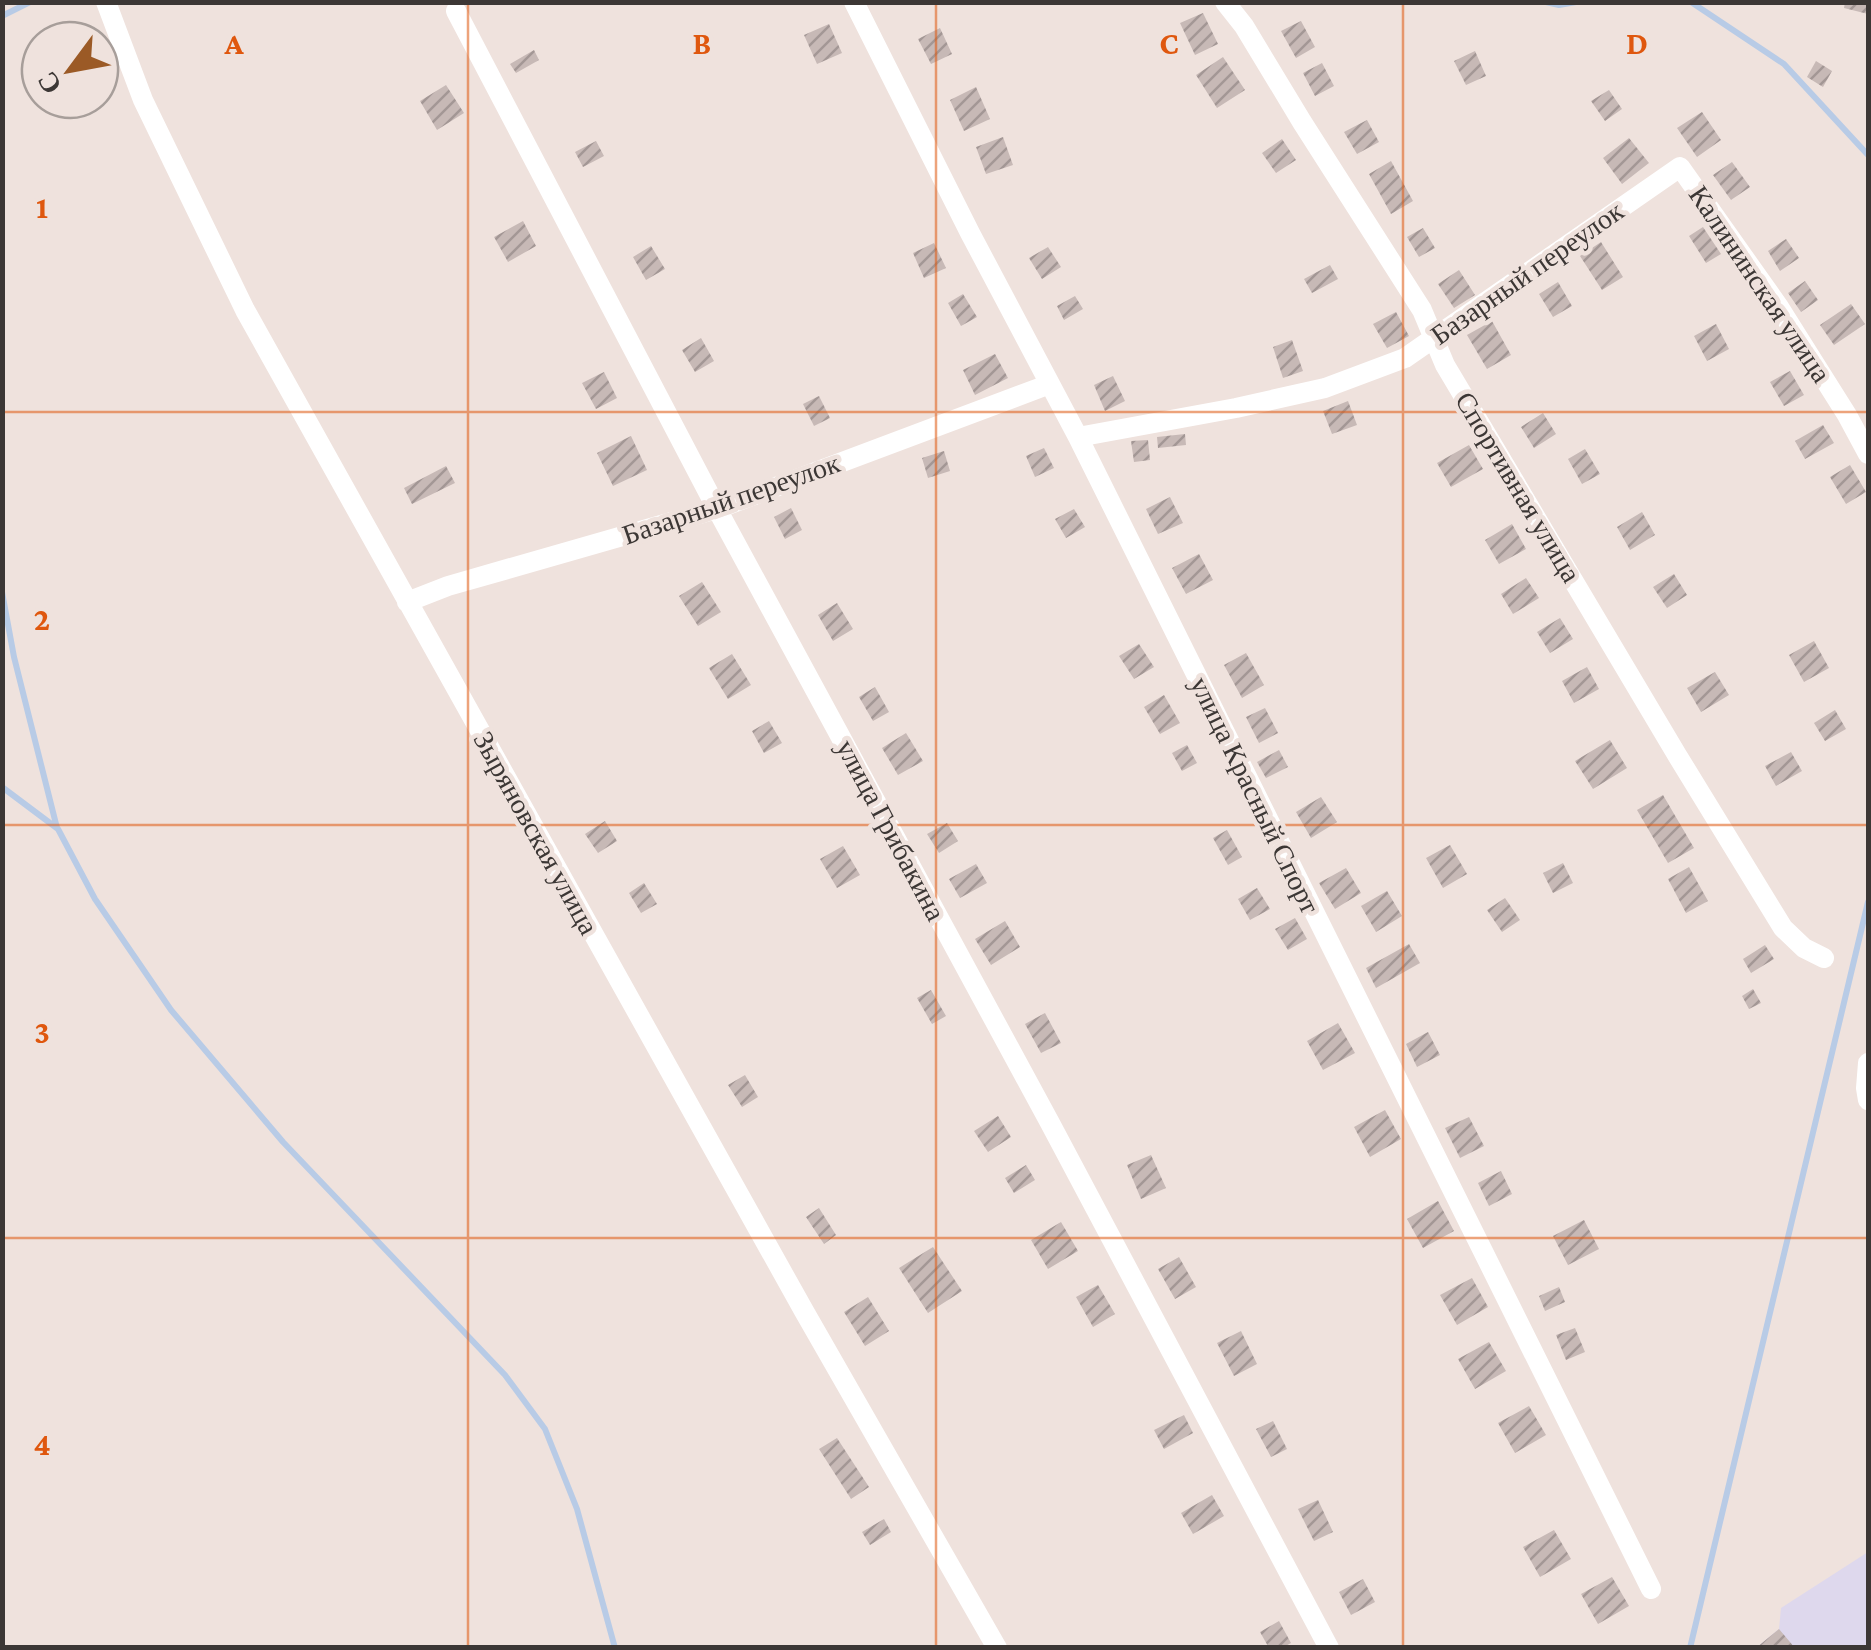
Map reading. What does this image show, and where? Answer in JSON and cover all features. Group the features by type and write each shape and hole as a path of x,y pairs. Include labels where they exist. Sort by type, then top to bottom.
{"street":[{"name":"Зыряновская улица","path":"106,2 144,100 245,310 997,1648"},
{"name":"улица Красный Спорт","path":"854,2 1078,437 1650,1589"},
{"name":"Спортивная улица","path":"1225,2 1244,26 1422,310 1446,365 1783,928 1804,948 1824,958"},
{"name":"улица Грибакина","path":"456,11 717,508 1329,1648"},
{"name":"Базарный переулок","path":"1078,437 1324,388 1405,358 1680,167"},
{"name":"Калининская улица","path":"1680,167 1779,307 1868,454"},
{"name":"Базарный переулок","path":"407,602 448,586 717,508 1050,384"},
{"path":"1868,1063 1868,1100"}],"shaded area":[{"path":"1868,1552 1868,1647 1756,1648 1779,1629 1781,1608"}],"building":[{"path":"1845,2 1868,2 1868,14 1844,8"},
{"path":"1203,13 1218,44 1195,55 1180,23"},
{"path":"1301,21 1315,47 1296,58 1281,31"},
{"path":"829,24 842,53 817,64 804,35"},
{"path":"940,28 952,54 931,64 918,39"},
{"path":"534,50 539,60 516,73 510,64"},
{"path":"1475,51 1486,76 1466,85 1454,61"},
{"path":"1223,57 1245,90 1217,108 1196,75"},
{"path":"1816,61 1832,71 1823,87 1807,77"},
{"path":"1322,63 1334,86 1315,96 1303,73"},
{"path":"446,85 464,113 437,130 420,101"},
{"path":"976,87 990,119 964,131 950,100"},
{"path":"1609,90 1622,109 1605,121 1591,101"},
{"path":"1702,112 1721,140 1697,157 1677,128"},
{"path":"1367,120 1379,142 1357,154 1344,132"},
{"path":"1003,137 1013,165 986,174 976,147"},
{"path":"1629,138 1649,163 1622,184 1603,158"},
{"path":"1282,139 1296,160 1276,173 1262,153"},
{"path":"596,141 604,156 583,167 575,152"},
{"path":"1391,161 1413,201 1391,214 1369,174"},
{"path":"1732,162 1750,187 1731,200 1713,175"},
{"path":"523,221 536,246 508,262 494,237"},
{"path":"1703,227 1721,254 1706,263 1689,236"},
{"path":"1423,228 1435,248 1419,257 1407,237"},
{"path":"1786,239 1799,258 1780,271 1768,251"},
{"path":"1601,242 1623,277 1602,290 1580,256"},
{"path":"934,243 946,268 924,278 913,253"},
{"path":"651,246 665,269 646,280 633,257"},
{"path":"1048,247 1061,267 1042,279 1029,258"},
{"path":"1330,265 1338,279 1312,293 1304,279"},
{"path":"1459,270 1475,295 1454,308 1438,284"},
{"path":"1805,281 1818,300 1801,312 1788,293"},
{"path":"1558,282 1572,306 1553,317 1539,294"},
{"path":"963,294 977,317 961,326 948,303"},
{"path":"1075,296 1083,309 1064,320 1057,306"},
{"path":"1851,304 1865,324 1834,345 1820,325"},
{"path":"1396,312 1409,336 1387,348 1373,324"},
{"path":"1492,321 1511,355 1487,369 1467,335"},
{"path":"1716,324 1729,349 1707,361 1694,336"},
{"path":"701,338 714,361 695,372 682,350"},
{"path":"1292,340 1303,371 1283,378 1273,347"},
{"path":"995,354 1008,378 975,395 963,370"},
{"path":"1790,371 1804,395 1784,406 1770,382"},
{"path":"604,372 617,398 596,409 582,383"},
{"path":"1113,376 1125,401 1105,411 1094,385"},
{"path":"819,396 830,418 814,426 803,404"},
{"path":"1348,401 1357,425 1332,434 1323,411"},
{"path":"1543,413 1556,434 1534,448 1521,427"},
{"path":"1823,425 1834,443 1805,459 1795,441"},
{"path":"1185,434 1186,445 1158,448 1157,437"},
{"path":"631,436 647,470 613,486 597,453"},
{"path":"1148,440 1150,460 1134,462 1131,441"},
{"path":"1469,445 1483,469 1451,487 1437,463"},
{"path":"1044,448 1054,468 1035,477 1026,456"},
{"path":"1585,449 1600,474 1582,484 1568,459"},
{"path":"944,451 950,471 928,478 922,458"},
{"path":"1850,465 1866,492 1846,504 1830,477"},
{"path":"446,466 455,483 412,504 404,488"},
{"path":"1170,497 1183,523 1158,534 1146,509"},
{"path":"791,508 802,530 785,539 774,517"},
{"path":"1074,509 1085,527 1066,538 1055,519"},
{"path":"1642,512 1655,535 1630,550 1617,527"},
{"path":"1512,524 1526,549 1499,564 1485,540"},
{"path":"1199,554 1213,580 1186,594 1172,568"},
{"path":"1674,574 1687,595 1667,608 1653,587"},
{"path":"1526,578 1539,598 1513,614 1501,594"},
{"path":"702,582 721,612 698,626 679,596"},
{"path":"837,603 853,629 833,641 818,615"},
{"path":"1560,618 1573,639 1550,653 1537,632"},
{"path":"1814,641 1829,668 1804,682 1789,655"},
{"path":"1139,644 1154,667 1134,679 1119,656"},
{"path":"1246,653 1264,685 1242,698 1224,665"},
{"path":"732,654 751,685 728,699 709,668"},
{"path":"1587,667 1599,689 1574,703 1562,681"},
{"path":"1715,672 1729,695 1701,712 1687,688"},
{"path":"875,687 889,712 873,721 859,697"},
{"path":"1164,695 1180,723 1160,734 1144,707"},
{"path":"1265,708 1278,733 1259,743 1246,717"},
{"path":"1835,710 1846,729 1825,741 1814,723"},
{"path":"769,721 782,743 764,753 752,731"},
{"path":"906,733 923,761 898,775 882,748"},
{"path":"1610,740 1627,768 1593,789 1575,761"},
{"path":"1187,745 1197,763 1182,771 1172,753"},
{"path":"1279,750 1288,767 1266,778 1257,762"},
{"path":"1791,752 1802,771 1776,786 1765,766"},
{"path":"1663,795 1694,848 1668,863 1637,810"},
{"path":"1321,797 1337,822 1311,838 1296,812"},
{"path":"605,821 617,841 598,853 585,834"},
{"path":"947,823 958,841 939,853 927,834"},
{"path":"1227,830 1242,857 1228,865 1213,838"},
{"path":"1450,845 1467,874 1443,888 1426,858"},
{"path":"843,846 860,875 837,888 820,859"},
{"path":"1563,863 1573,883 1553,893 1543,873"},
{"path":"976,864 987,883 960,898 949,879"},
{"path":"1689,867 1708,901 1686,913 1668,879"},
{"path":"1346,868 1361,893 1335,909 1319,883"},
{"path":"644,883 657,904 641,913 629,893"},
{"path":"1257,888 1270,909 1250,920 1238,899"},
{"path":"1387,891 1402,916 1376,932 1361,906"},
{"path":"1505,898 1520,920 1502,932 1487,910"},
{"path":"1295,918 1307,939 1288,950 1275,929"},
{"path":"1005,921 1020,947 991,965 975,939"},
{"path":"1409,944 1420,963 1376,988 1366,968"},
{"path":"1765,945 1774,959 1751,973 1743,959"},
{"path":"1753,989 1761,1003 1749,1009 1742,996"},
{"path":"931,990 946,1016 932,1024 917,998"},
{"path":"1045,1013 1061,1043 1041,1053 1025,1024"},
{"path":"1338,1023 1355,1053 1323,1070 1307,1041"},
{"path":"1428,1032 1440,1055 1417,1067 1406,1044"},
{"path":"745,1075 758,1097 742,1107 728,1085"},
{"path":"1385,1110 1401,1139 1370,1157 1354,1127"},
{"path":"998,1116 1011,1137 988,1152 974,1131"},
{"path":"1469,1117 1484,1146 1460,1158 1445,1128"},
{"path":"1151,1155 1166,1188 1141,1199 1127,1165"},
{"path":"1026,1165 1035,1180 1014,1193 1005,1178"},
{"path":"1501,1171 1512,1194 1489,1206 1478,1183"},
{"path":"1438,1201 1454,1231 1423,1248 1407,1219"},
{"path":"819,1208 836,1235 824,1244 806,1217"},
{"path":"1584,1220 1599,1249 1568,1265 1553,1236"},
{"path":"1061,1222 1078,1251 1048,1269 1031,1240"},
{"path":"933,1247 962,1291 928,1313 899,1268"},
{"path":"1179,1257 1196,1287 1175,1299 1158,1269"},
{"path":"1472,1278 1488,1307 1457,1325 1440,1295"},
{"path":"1098,1285 1115,1314 1093,1327 1076,1297"},
{"path":"1559,1287 1565,1302 1545,1311 1539,1296"},
{"path":"868,1297 889,1331 865,1346 844,1312"},
{"path":"1575,1328 1585,1352 1566,1360 1556,1335"},
{"path":"1241,1331 1257,1364 1234,1376 1217,1343"},
{"path":"1489,1342 1506,1371 1475,1389 1458,1359"},
{"path":"1529,1406 1546,1435 1515,1453 1498,1423"},
{"path":"1184,1415 1193,1433 1164,1449 1154,1430"},
{"path":"1273,1421 1287,1449 1271,1457 1256,1429"},
{"path":"837,1438 869,1487 851,1499 819,1449"},
{"path":"1212,1495 1224,1516 1193,1534 1181,1513"},
{"path":"1318,1500 1333,1532 1314,1541 1298,1509"},
{"path":"884,1519 891,1532 870,1545 862,1532"},
{"path":"1554,1530 1571,1559 1540,1577 1523,1547"},
{"path":"1612,1577 1629,1606 1598,1624 1581,1594"},
{"path":"1363,1579 1375,1602 1351,1615 1339,1592"},
{"path":"1279,1621 1291,1643 1269,1648 1260,1632"},
{"path":"1779,1629 1795,1648 1756,1648"}],"waterway":[{"path":"2,16 30,2"},
{"path":"1546,2 1576,2"},
{"path":"1691,2 1784,64 1868,155"},
{"path":"2,592 14,657 57,828"},
{"path":"2,787 58,829 95,899 171,1010 283,1142 505,1375 545,1429 577,1509 615,1648"},
{"path":"1690,1648 1868,902"}]}
